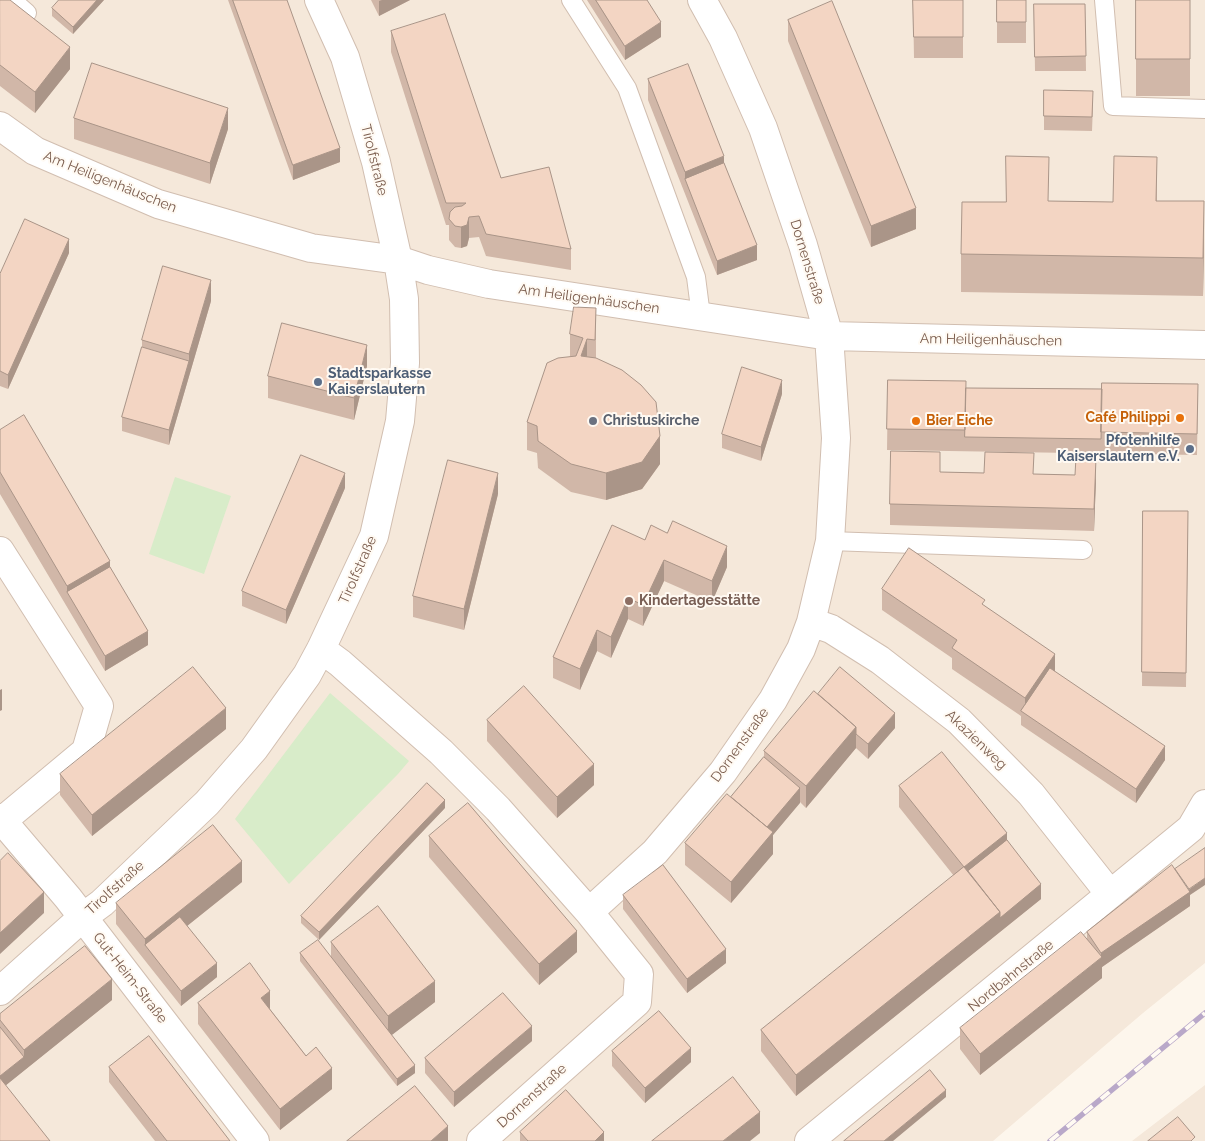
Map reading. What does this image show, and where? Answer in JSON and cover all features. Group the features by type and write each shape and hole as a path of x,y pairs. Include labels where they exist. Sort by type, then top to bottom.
{"street":[{"name":"Tirolfstraße","path":"0,991 83,917 102,903 208,803 254,749 307,675 374,536 400,421 405,363 404,299 398,260 376,162 345,56 319,0"},
{"name":"Dornenstraße","path":"589,912 656,852 723,772 773,700 812,622 830,541 836,438 829,336 803,245 763,128 723,38 702,0"},
{"name":"Am Heiligenhäuschen","path":"0,126 35,151 158,204 311,248 398,260 428,270 489,284 829,336 1205,345"},
{"path":"0,551 98,706 86,751 1,820"},
{"name":"Akazienweg","path":"812,622 832,629 880,660 959,721 1031,794 1110,894"},
{"name":"Dornenstraße","path":"321,649 447,758 498,809 589,912 639,974 637,1002 482,1141"},
{"name":"Nordbahnstraße","path":"809,1141 1190,828 1205,804"},
{"name":"Gut-Heim-Straße","path":"1,820 83,917 255,1141"}],"lane":[{"path":"12,0 27,12"},
{"path":"571,0 627,88 696,277 701,316"},
{"path":"1104,0 1113,106 1205,109"},
{"path":"830,541 1083,550"}],"shaded area":[{"path":"0,0 1205,0 1205,963 1143,1013 993,1141 0,1141"},
{"path":"1205,1085 1205,1141 1132,1141"}],"green space":[{"path":"175,477 231,496 204,574 149,554"},
{"path":"330,693 409,761 289,884 235,819"}],"building":[{"path":"0,0 10,0 70,47 35,92 0,65"},
{"path":"59,0 97,0 73,27 52,8"},
{"path":"233,0 287,0 340,148 293,165"},
{"path":"596,0 647,0 661,22 625,46"},
{"path":"913,0 963,0 963,37 914,37"},
{"path":"997,0 1026,0 1026,22 997,22"},
{"path":"1136,0 1190,0 1190,59 1136,59"},
{"path":"832,1 916,208 871,226 788,20"},
{"path":"1034,4 1085,4 1086,56 1035,57"},
{"path":"445,14 501,178 549,167 571,249 486,234 479,216 469,217 467,225 461,227 455,226 449,219 450,212 455,207 466,203 446,203 391,31"},
{"path":"92,63 228,108 210,163 74,118"},
{"path":"688,64 724,156 685,172 648,79"},
{"path":"1044,90 1093,91 1092,117 1044,116"},
{"path":"1006,156 1049,157 1048,201 1113,202 1114,156 1157,157 1156,201 1204,201 1203,258 961,254 962,202 1006,202"},
{"path":"724,163 757,245 717,261 685,179"},
{"path":"25,219 69,239 8,375 0,371 0,274"},
{"path":"163,266 211,280 189,354 142,340"},
{"name":"Christuskirche","path":"574,307 596,308 595,340 587,339 581,356 596,358 622,370 641,385 656,402 660,436 642,462 606,473 571,464 538,441 537,426 527,422 547,363 558,358 576,356 583,338 570,334"},
{"path":"282,323 367,345 354,398 268,376"},
{"path":"142,347 189,361 169,430 122,417"},
{"path":"742,367 782,380 761,447 722,434"},
{"path":"888,380 966,381 965,430 887,429"},
{"path":"1102,383 1198,384 1197,434 1101,432"},
{"path":"966,388 1102,389 1101,439 965,437"},
{"path":"24,415 110,561 67,586 0,472 0,430"},
{"path":"891,451 940,452 940,472 984,473 985,452 1034,453 1033,474 1075,475 1076,457 1096,458 1094,509 890,504"},
{"path":"301,455 345,473 286,610 242,591"},
{"path":"448,460 498,473 464,609 413,596"},
{"path":"1143,511 1188,511 1186,673 1142,672"},
{"path":"673,521 727,546 712,581 664,560 643,605 628,598 611,637 597,630 580,669 553,657 612,525 645,540 651,525 667,533"},
{"path":"909,548 985,600 982,604 1055,654 1025,698 952,648 957,640 882,589"},
{"path":"110,567 148,631 105,656 67,592"},
{"path":"193,667 226,708 92,815 60,774"},
{"path":"840,667 895,713 868,744 856,734 856,727 818,694"},
{"path":"1050,668 1165,746 1136,789 1021,711"},
{"path":"524,686 594,764 557,797 487,720"},
{"path":"814,691 856,727 806,786 764,751"},
{"path":"942,752 1007,833 964,867 899,786"},
{"path":"764,757 800,788 767,827 731,797"},
{"path":"427,783 445,800 319,932 301,916"},
{"path":"727,794 773,832 731,882 685,843"},
{"path":"468,803 577,931 539,964 429,836"},
{"path":"213,825 242,861 145,939 116,903"},
{"path":"1007,840 1041,884 1000,918 1000,912 968,871"},
{"path":"1205,848 1205,878 1189,889 1175,869"},
{"path":"8,853 44,892 0,933 0,861"},
{"path":"663,865 726,949 687,979 623,895"},
{"path":"1172,865 1190,892 1101,953 1087,932"},
{"path":"964,867 1000,912 796,1075 761,1030"},
{"path":"378,906 435,981 388,1016 331,942"},
{"path":"180,917 217,963 181,991 145,945"},
{"path":"1081,932 1102,957 980,1054 960,1028"},
{"path":"318,940 415,1065 397,1079 300,953"},
{"path":"85,946 112,979 24,1050 0,1020 0,1014"},
{"path":"250,963 270,991 261,998 306,1056 316,1047 332,1068 280,1109 198,1003"},
{"path":"503,993 532,1026 454,1092 425,1058"},
{"path":"659,1011 691,1048 645,1088 612,1051"},
{"path":"0,1027 24,1057 0,1076"},
{"path":"149,1036 230,1141 167,1141 109,1067"},
{"path":"930,1070 946,1090 884,1141 844,1141"},
{"path":"733,1077 760,1112 723,1141 652,1141"},
{"path":"0,1078 50,1141 0,1141"},
{"path":"415,1086 448,1126 431,1141 347,1141"},
{"path":"566,1090 604,1132 595,1141 528,1141 520,1132"},
{"path":"1178,1117 1195,1137 1191,1141 1148,1141"}],"railway":[{"path":"1050,1141 1205,1013"}],"place":[{"name":"Stadtsparkasse Kaiserslautern","path":"318,382"},
{"name":"Café Philippi","path":"1180,418"},
{"name":"Christuskirche","path":"593,421"},
{"name":"Bier Eiche","path":"916,421"},
{"name":"Pfotenhilfe Kaiserslautern e.V.","path":"1190,449"},
{"name":"Kindertagesstätte","path":"629,601"}]}
